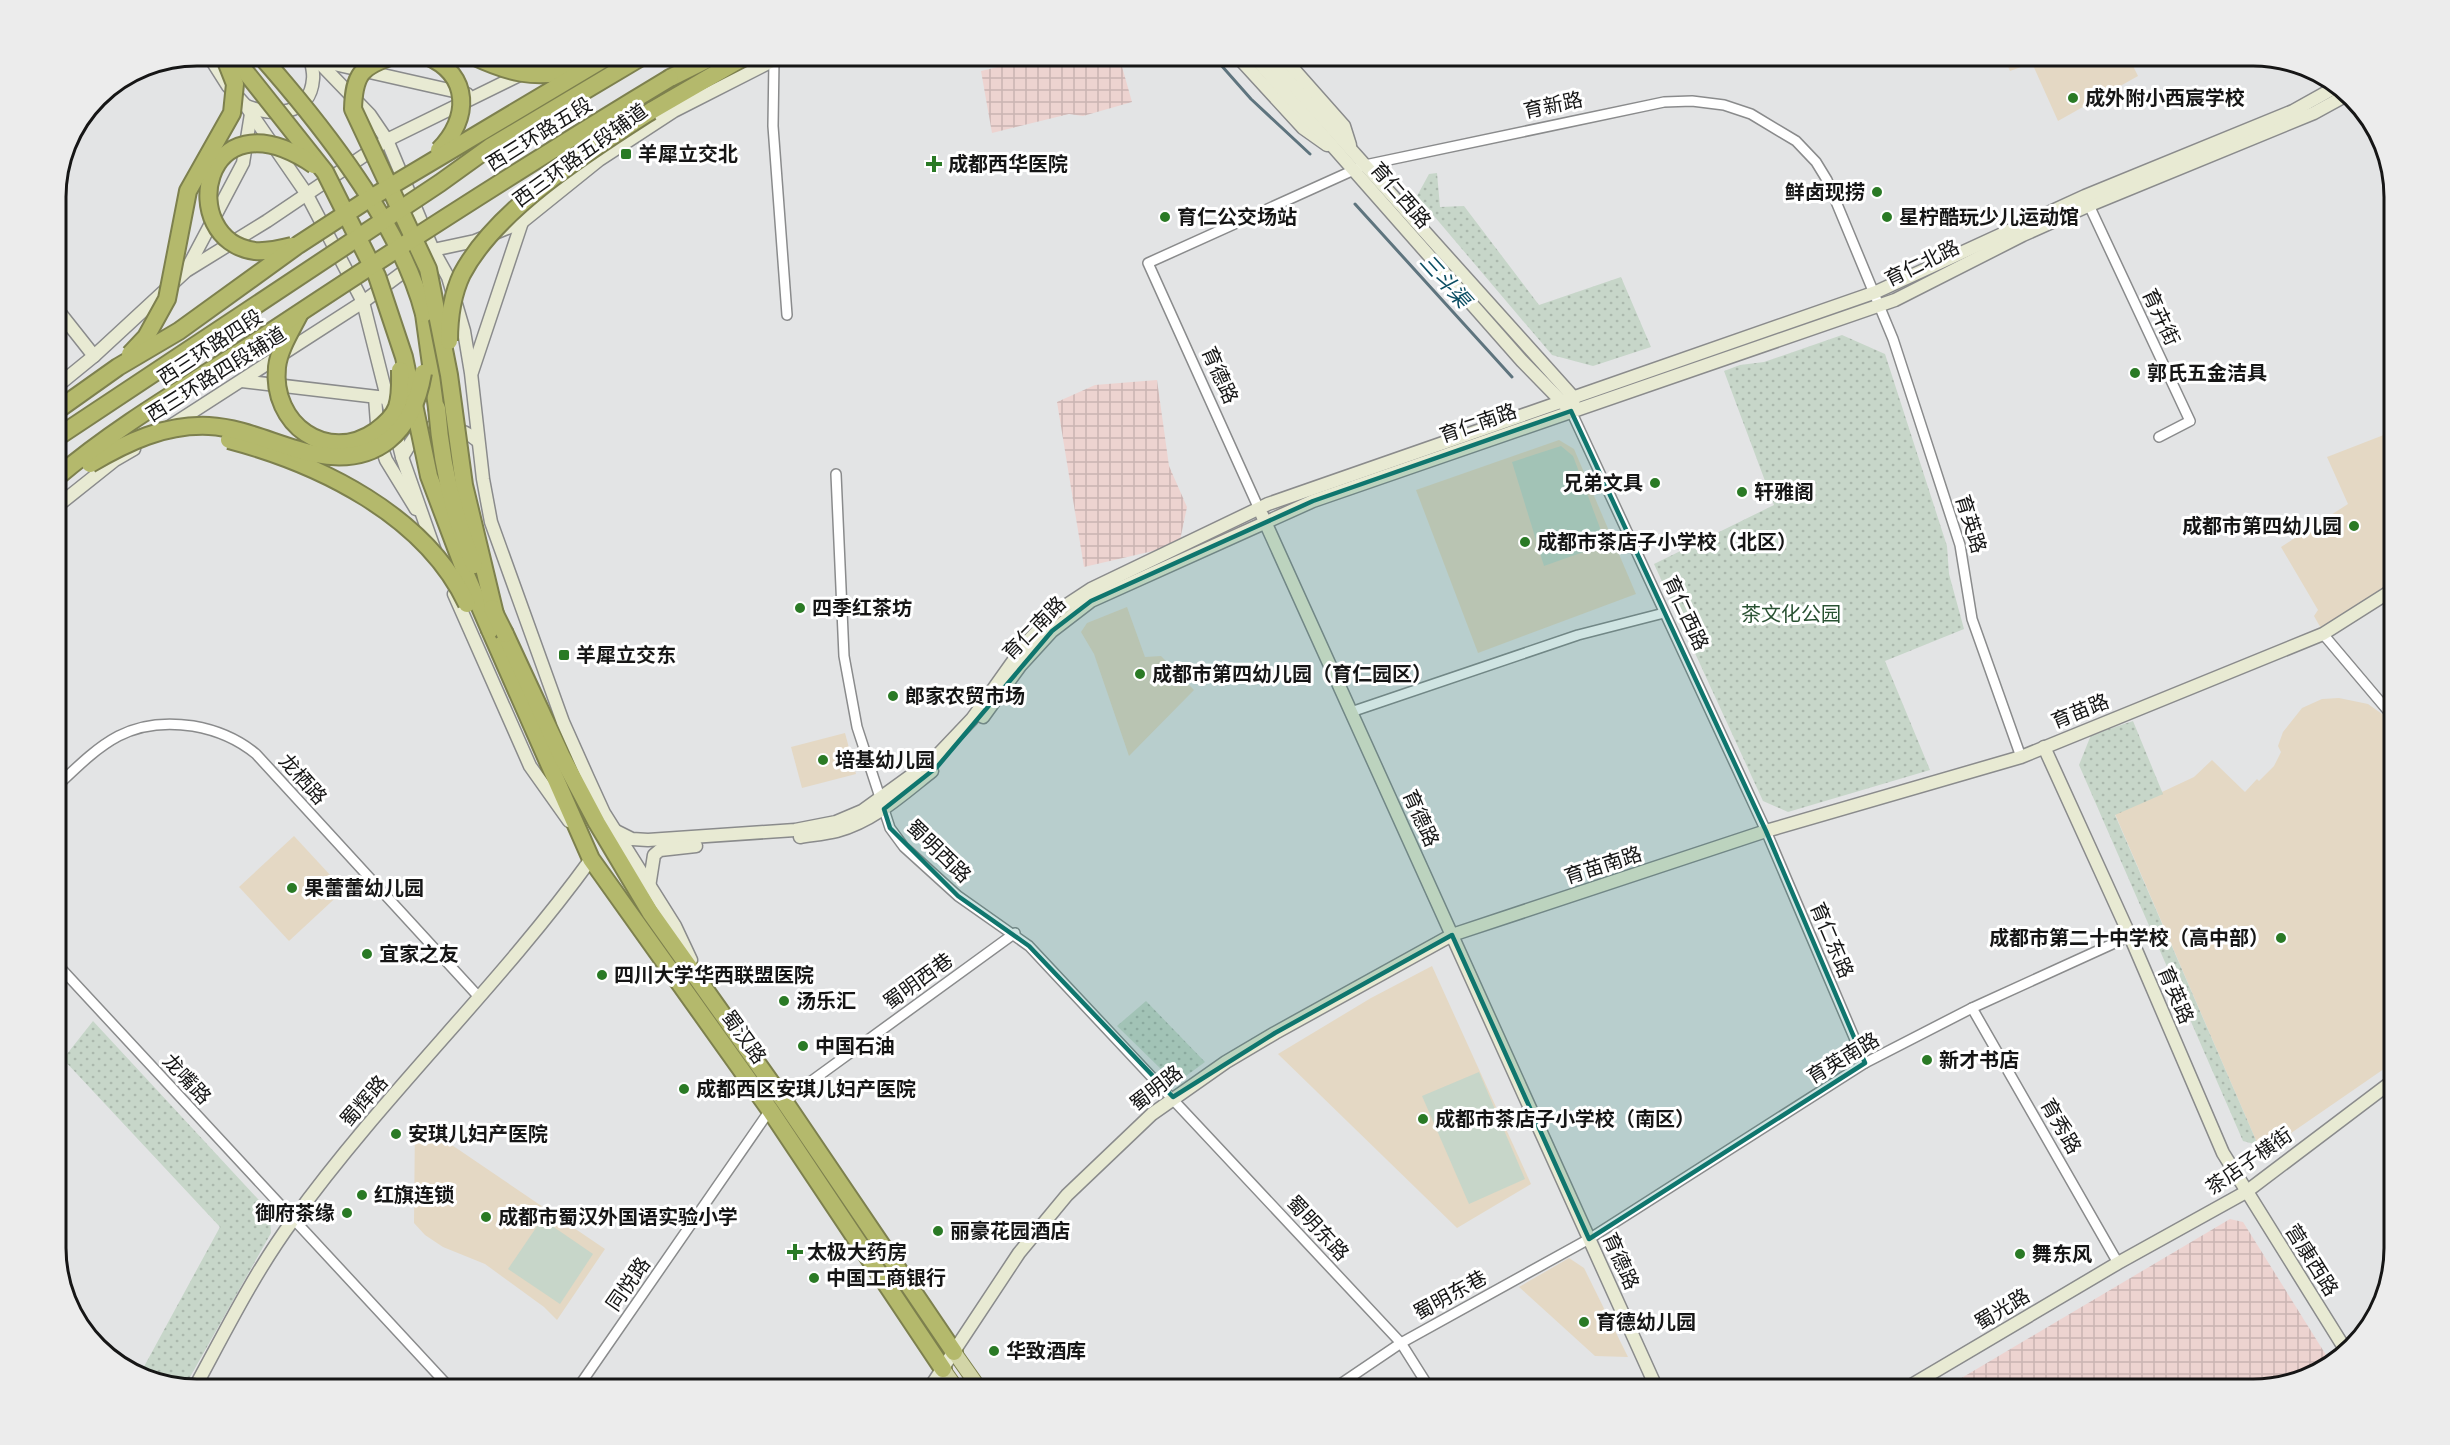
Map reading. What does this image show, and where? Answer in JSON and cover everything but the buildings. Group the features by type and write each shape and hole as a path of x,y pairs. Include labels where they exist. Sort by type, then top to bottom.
{"highway":[{"path":"118,368 146,337 167,299 188,190 232,113 235,84 228,66"},
{"path":"241,66 325,172 356,230 391,313 404,357 429,476 451,538 493,628"},
{"path":"270,66 318,123 359,183 393,240 418,293 424,314 439,437 456,514 493,628"},
{"path":"369,66 362,72 353,88 353,109 428,269 449,375 464,485 493,628"},
{"path":"426,162 448,141 459,122 462,107 459,88 451,72 442,66"},
{"path":"493,66 526,75 557,74 591,66"},
{"path":"66,404 118,368 179,331 298,245 426,162 591,66"},
{"name":"西三环路五段","path":"377,225 490,147 626,66"},
{"name":"西三环路五段","path":"389,255 670,78 694,66"},
{"path":"449,375 452,306 461,277 469,262 506,219 594,148 651,111 729,66"},
{"path":"298,245 255,251 240,246 228,238 215,223 210,212 207,196 210,180 218,163 231,149 257,142 281,146 325,172"},
{"name":"西三环路四段","path":"66,431 377,225"},
{"name":"西三环路四段","path":"66,471 123,429 389,255"},
{"path":"301,312 277,366 277,392 285,414 302,432 325,441 347,442 366,438 383,426 396,409 401,387 391,313"},
{"path":"66,478 121,446 148,434 209,426 241,432 316,454 346,456 368,452 388,443 400,431 417,401 423,373 424,314"},
{"path":"148,434 196,434 241,443 323,474 388,512 411,529 431,548 493,628"},
{"name":"蜀汉路","path":"493,628 509,678 591,859 777,1105 954,1352"},
{"name":"蜀汉路","path":"493,628 597,823 650,912 708,993 943,1369"}],"main road":[{"name":"蜀汉路","path":"954,1352 973,1379"},
{"name":"蜀汉路","path":"943,1369 950,1379"}],"street":[{"path":"215,66 306,192 363,302 380,398 423,520 530,766 584,843"},
{"path":"248,110 279,114 296,108 309,95 314,66"},
{"path":"324,66 370,115 387,140 433,250 448,277 464,331 491,522 563,723 614,830 675,926 708,993"},
{"path":"343,66 474,96"},
{"path":"66,379 186,271 267,221 306,192 387,140 537,66"},
{"name":"西三环路五段辅道","path":"398,276 433,250 475,241 522,222 599,160 674,111 761,66"},
{"path":"777,66 773,126 787,315"},
{"path":"1246,66 1303,128 1347,153"},
{"name":"育仁西路","path":"1263,66 1347,153"},
{"name":"育仁西路","path":"1275,66 1359,168 1569,404 1766,831"},
{"path":"1291,66 1344,126 1347,153"},
{"path":"2087,200 2293,111 2329,91"},
{"name":"育仁北路","path":"1569,404 1877,298 1895,300 2087,200 2314,113 2340,99"},
{"name":"育新路","path":"1148,263 1359,168 1664,102 1692,101 1724,105 1750,114 1796,141 1816,162 1832,191 1877,298"},
{"path":"186,271 243,163 248,110"},
{"name":"育卉街","path":"2087,200 2190,422 2159,437"},
{"path":"471,373 522,222"},
{"name":"育德路","path":"1148,263 1652,1379"},
{"name":"西三环路四段辅道","path":"66,499 114,460 211,402 363,302 398,276"},
{"name":"育英路","path":"1877,298 1960,545 1972,619 2021,757"},
{"path":"66,321 94,356"},
{"path":"241,381 380,398"},
{"path":"380,398 378,438 386,460 423,520"},
{"name":"育仁南路","path":"649,887 651,861 660,850 772,841 837,831 882,804 937,767 977,725 1020,666 1052,631 1091,601 1262,514 1313,501 1569,404"},
{"path":"402,457 420,432 435,428 463,429 478,441"},
{"name":"蜀明西路","path":"836,474 844,656 857,727 890,828 904,847 958,896 1015,933 1173,1097"},
{"name":"育苗路","path":"1766,831 2021,757 2323,634 2384,595"},
{"path":"1351,712 1578,635 1664,613"},
{"path":"2323,634 2384,706"},
{"name":"龙栖路","path":"66,777 85,759 122,733 137,726 160,723 181,724 208,729 230,737 256,754 478,996"},
{"name":"育英路","path":"2044,747 2130,936 2223,1154 2246,1192"},
{"path":"614,830 632,839 648,840 763,834 836,822 882,804"},
{"name":"育苗南路","path":"1452,935 1766,831"},
{"name":"育仁东路","path":"1766,831 1865,1063"},
{"name":"蜀辉路","path":"200,1379 260,1269 293,1220 352,1144 591,859"},
{"name":"蜀明西巷","path":"777,1105 1015,933"},
{"name":"蜀明路","path":"936,1379 1019,1253 1067,1195 1173,1097 1275,1033 1452,935"},
{"name":"育英南路","path":"1589,1239 1865,1063 1972,1008 2130,936"},
{"name":"龙嘴路","path":"66,974 442,1379"},
{"name":"育秀路","path":"1972,1008 2118,1263"},
{"name":"茶店子横街","path":"2118,1263 2246,1192 2384,1088"},
{"name":"蜀明东路","path":"1173,1097 1401,1343 1424,1379"},
{"name":"同悦路","path":"584,1379 777,1105"},
{"name":"营康西路","path":"2246,1192 2342,1344"},
{"name":"蜀明东巷","path":"1348,1379 1401,1343 1589,1239"},
{"name":"蜀光路","path":"1922,1379 2118,1263"}],"highlighted area":[{"path":"1571,411 1766,831 1865,1063 1589,1239 1452,935 1275,1033 1173,1097 1029,946 958,896 890,828 884,809 937,767 1052,631 1091,601 1313,501"}],"shaded area":[{"path":"1002,66 1122,66 1132,102 1083,116 1069,114 992,133 981,71"},
{"name":"成外附小西宸学校","path":"2008,66 2024,66 2010,71"},
{"name":"成外附小西宸学校","path":"2033,66 2133,66 2138,76 2058,121"},
{"path":"1157,380 1169,466 1187,507 1179,545 1084,567 1057,402 1095,385"},
{"name":"成都市第四幼儿园","path":"2384,435 2384,589 2322,630 2314,616 2318,610 2281,547 2348,504 2327,457"},
{"name":"成都市茶店子小学校（北区）","path":"1559,440 1574,449 1636,594 1478,653 1416,490"},
{"name":"成都市第四幼儿园（育仁园区）","path":"1127,607 1145,657 1161,656 1194,690 1129,756 1094,654 1081,632 1087,623"},
{"name":"成都市第二十中学校（高中部）","path":"2339,698 2368,704 2384,715 2384,1069 2268,1149 2258,1145 2115,814 2194,777 2212,760 2245,792 2274,766 2281,752 2278,746 2283,732 2302,708 2322,699"},
{"name":"培基幼儿园","path":"845,733 856,774 802,788 791,747"},
{"name":"果蕾蕾幼儿园","path":"294,836 344,890 289,941 239,887"},
{"name":"成都市茶店子小学校（南区）","path":"1432,966 1531,1184 1457,1228 1278,1054 1371,998"},
{"name":"成都市蜀汉外国语实验小学","path":"415,1120 605,1249 557,1320 544,1307 485,1264 443,1247 425,1235 414,1223"},
{"path":"2230,1219 2243,1222 2327,1356 2303,1369 2270,1378 1960,1379"},
{"name":"育德幼儿园","path":"1569,1258 1584,1268 1628,1357 1595,1356 1519,1287"}],"green space":[{"path":"1437,173 1440,207 1464,206 1539,305 1621,277 1651,347 1593,366 1552,355 1417,196 1429,174"},
{"name":"茶文化公园","path":"1842,335 1885,354 1947,546 1949,574 1964,629 1885,661 1930,770 1788,812 1763,801 1654,564 1774,505 1724,371 1740,365 1764,362"},
{"path":"1561,446 1573,456 1606,544 1544,566 1512,462"},
{"path":"2133,721 2163,794 2115,815 2258,1145 2243,1141 2079,765 2091,735"},
{"path":"1146,1001 1205,1062 1186,1076 1166,1074 1117,1026"},
{"path":"93,1021 270,1212 271,1233 189,1379 163,1375 144,1367 220,1227 66,1062 66,1055"},
{"path":"1479,1072 1525,1179 1469,1204 1422,1096"},
{"path":"542,1219 593,1254 560,1304 508,1269"}],"waterway":[{"name":"三斗渠","path":"1222,66 1251,99 1310,154"},
{"name":"三斗渠","path":"1355,204 1512,377"}],"place":[{"name":"成外附小西宸学校","path":"2073,98"},
{"name":"羊犀立交北","path":"626,154"},
{"name":"成都西华医院","path":"934,164"},
{"name":"鲜卤现捞","path":"1877,192"},
{"name":"育仁公交场站","path":"1165,217"},
{"name":"星柠酷玩少儿运动馆","path":"1887,217"},
{"name":"郭氏五金洁具","path":"2135,373"},
{"name":"兄弟文具","path":"1655,483"},
{"name":"轩雅阁","path":"1742,492"},
{"name":"成都市第四幼儿园","path":"2354,526"},
{"name":"成都市茶店子小学校（北区）","path":"1525,542"},
{"name":"四季红茶坊","path":"800,608"},
{"name":"羊犀立交东","path":"564,655"},
{"name":"成都市第四幼儿园（育仁园区）","path":"1140,674"},
{"name":"郎家农贸市场","path":"893,696"},
{"name":"培基幼儿园","path":"823,760"},
{"name":"果蕾蕾幼儿园","path":"292,888"},
{"name":"成都市第二十中学校（高中部）","path":"2281,938"},
{"name":"宜家之友","path":"367,954"},
{"name":"四川大学华西联盟医院","path":"602,975"},
{"name":"汤乐汇","path":"784,1001"},
{"name":"中国石油","path":"803,1046"},
{"name":"新才书店","path":"1927,1060"},
{"name":"成都西区安琪儿妇产医院","path":"684,1089"},
{"name":"成都市茶店子小学校（南区）","path":"1423,1119"},
{"name":"安琪儿妇产医院","path":"396,1134"},
{"name":"红旗连锁","path":"362,1195"},
{"name":"御府茶缘","path":"347,1213"},
{"name":"成都市蜀汉外国语实验小学","path":"486,1217"},
{"name":"丽豪花园酒店","path":"938,1231"},
{"name":"太极大药房","path":"795,1252"},
{"name":"舞东风","path":"2020,1254"},
{"name":"中国工商银行","path":"814,1278"},
{"name":"育德幼儿园","path":"1584,1322"},
{"name":"华致酒库","path":"994,1351"}]}
